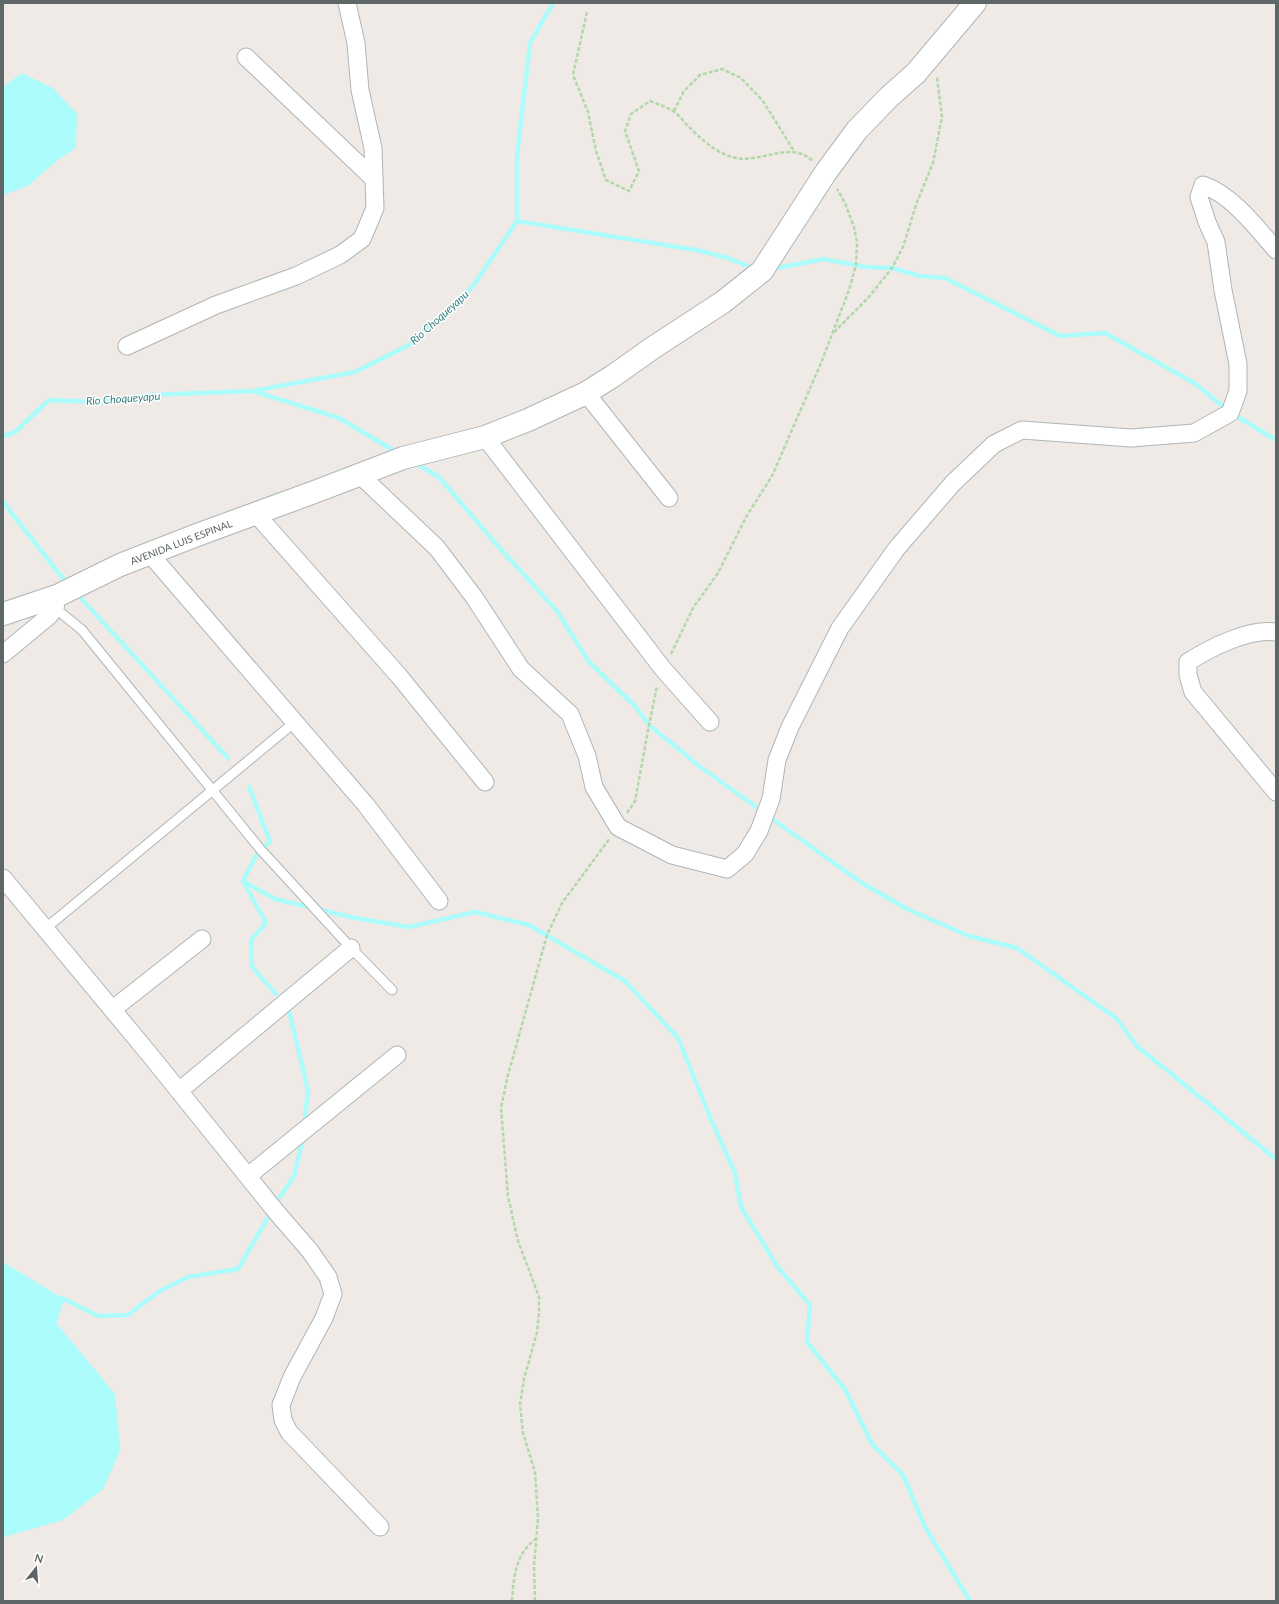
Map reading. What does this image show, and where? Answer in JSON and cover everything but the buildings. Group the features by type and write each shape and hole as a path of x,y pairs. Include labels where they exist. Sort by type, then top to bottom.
{"street":[{"path":"127,346 216,305 296,276 340,255 362,239 375,208 373,148 360,90 356,44 348,3"},
{"name":"AVENIDA LUIS ESPINAL","path":"3,614 56,602 120,566 150,554 403,458 485,437 528,420 586,393 723,302 762,271 826,172 857,130 889,97 916,73 975,3"},
{"path":"246,57 374,179"},
{"path":"360,475 437,548 474,597 521,669 570,714 587,756 594,787 618,827 672,855 727,869 745,854 759,831 771,799 777,760 790,727 840,628 897,548 953,483 994,444 1022,430 1131,438 1194,433 1230,413 1238,392 1238,364 1223,290 1216,242 1207,222 1199,197 1203,185 1214,189 1234,206 1253,224 1276,250"},
{"path":"586,393 669,498"},
{"path":"485,437 663,668 710,722"},
{"path":"256,514 399,676 485,782"},
{"path":"150,554 366,805 439,901"},
{"path":"3,654 49,616 56,602"},
{"path":"1276,632 1242,635 1200,654 1188,662 1188,675 1193,692 1276,792"},
{"path":"3,878 113,1009 310,1251 328,1277 333,1294 324,1318 292,1377 283,1398 281,1405 282,1420 289,1432 380,1527"},
{"path":"113,1009 202,939"},
{"path":"179,1091 351,948"},
{"path":"248,1176 397,1055"}],"lane":[{"path":"56,602 82,630 261,850 351,948 392,990"},
{"path":"46,928 295,722"}],"path":[{"path":"535,1601 534,1566 538,1518 535,1472 523,1433 520,1404 524,1379 537,1332 540,1313 539,1297 518,1241 508,1196 501,1108 508,1075 548,935 562,903 618,827 635,801 659,676 677,645 693,608 718,573 746,517 772,476 821,363 850,290 856,265 857,243 854,227 845,203 826,172 809,157 794,151 776,153 755,158 736,158 715,149 674,111 650,101 631,114 625,131 639,171 629,191 606,180 596,151 588,112 573,75 587,12"},
{"path":"832,334 868,298 892,268 903,247 917,202 933,163 942,117 934,51"},
{"path":"674,111 684,91 700,75 722,69 741,78 763,101 794,151"},
{"path":"512,1601 517,1563 527,1546 537,1538"}],"water":[{"path":"22,73 53,88 77,114 76,148 54,163 28,186 3,195 3,87"},
{"path":"3,1262 62,1298 54,1324 113,1395 118,1450 101,1488 62,1518 3,1535"}],"waterway":[{"name":"Río Choqueyapu","path":"3,436 15,432 49,400 99,402 151,395 253,391 355,372 409,345 473,286 517,221 517,156 530,43 553,3"},
{"path":"517,221 696,250 728,258 755,269"},
{"path":"772,269 824,259 866,267 892,268 920,276 945,278 1060,336 1105,333 1196,384 1227,410"},
{"path":"253,391 339,418 398,453"},
{"path":"1233,414 1276,440"},
{"path":"415,463 439,477 497,545 557,611 589,662 635,706 649,725 703,769 762,811"},
{"path":"3,502 68,585"},
{"path":"76,593 228,758"},
{"path":"249,787 270,841 256,856 243,881 266,923 251,940 252,967 276,994"},
{"path":"768,816 862,883 907,909 969,936 1017,948 1116,1018 1137,1046 1276,1159"},
{"path":"243,881 275,899 355,918 409,927 475,912 529,925 625,981 678,1038 713,1124 735,1173 741,1207 777,1266 810,1305 807,1342 846,1391 872,1444 903,1475 925,1527 970,1601"},
{"path":"288,1007 308,1090 305,1117"},
{"path":"280,1197 294,1176 303,1138"},
{"path":"3,1535 62,1518 101,1488 118,1450 113,1395 54,1324 62,1298 98,1316 128,1315 158,1292 188,1277 238,1269 267,1219"}]}
